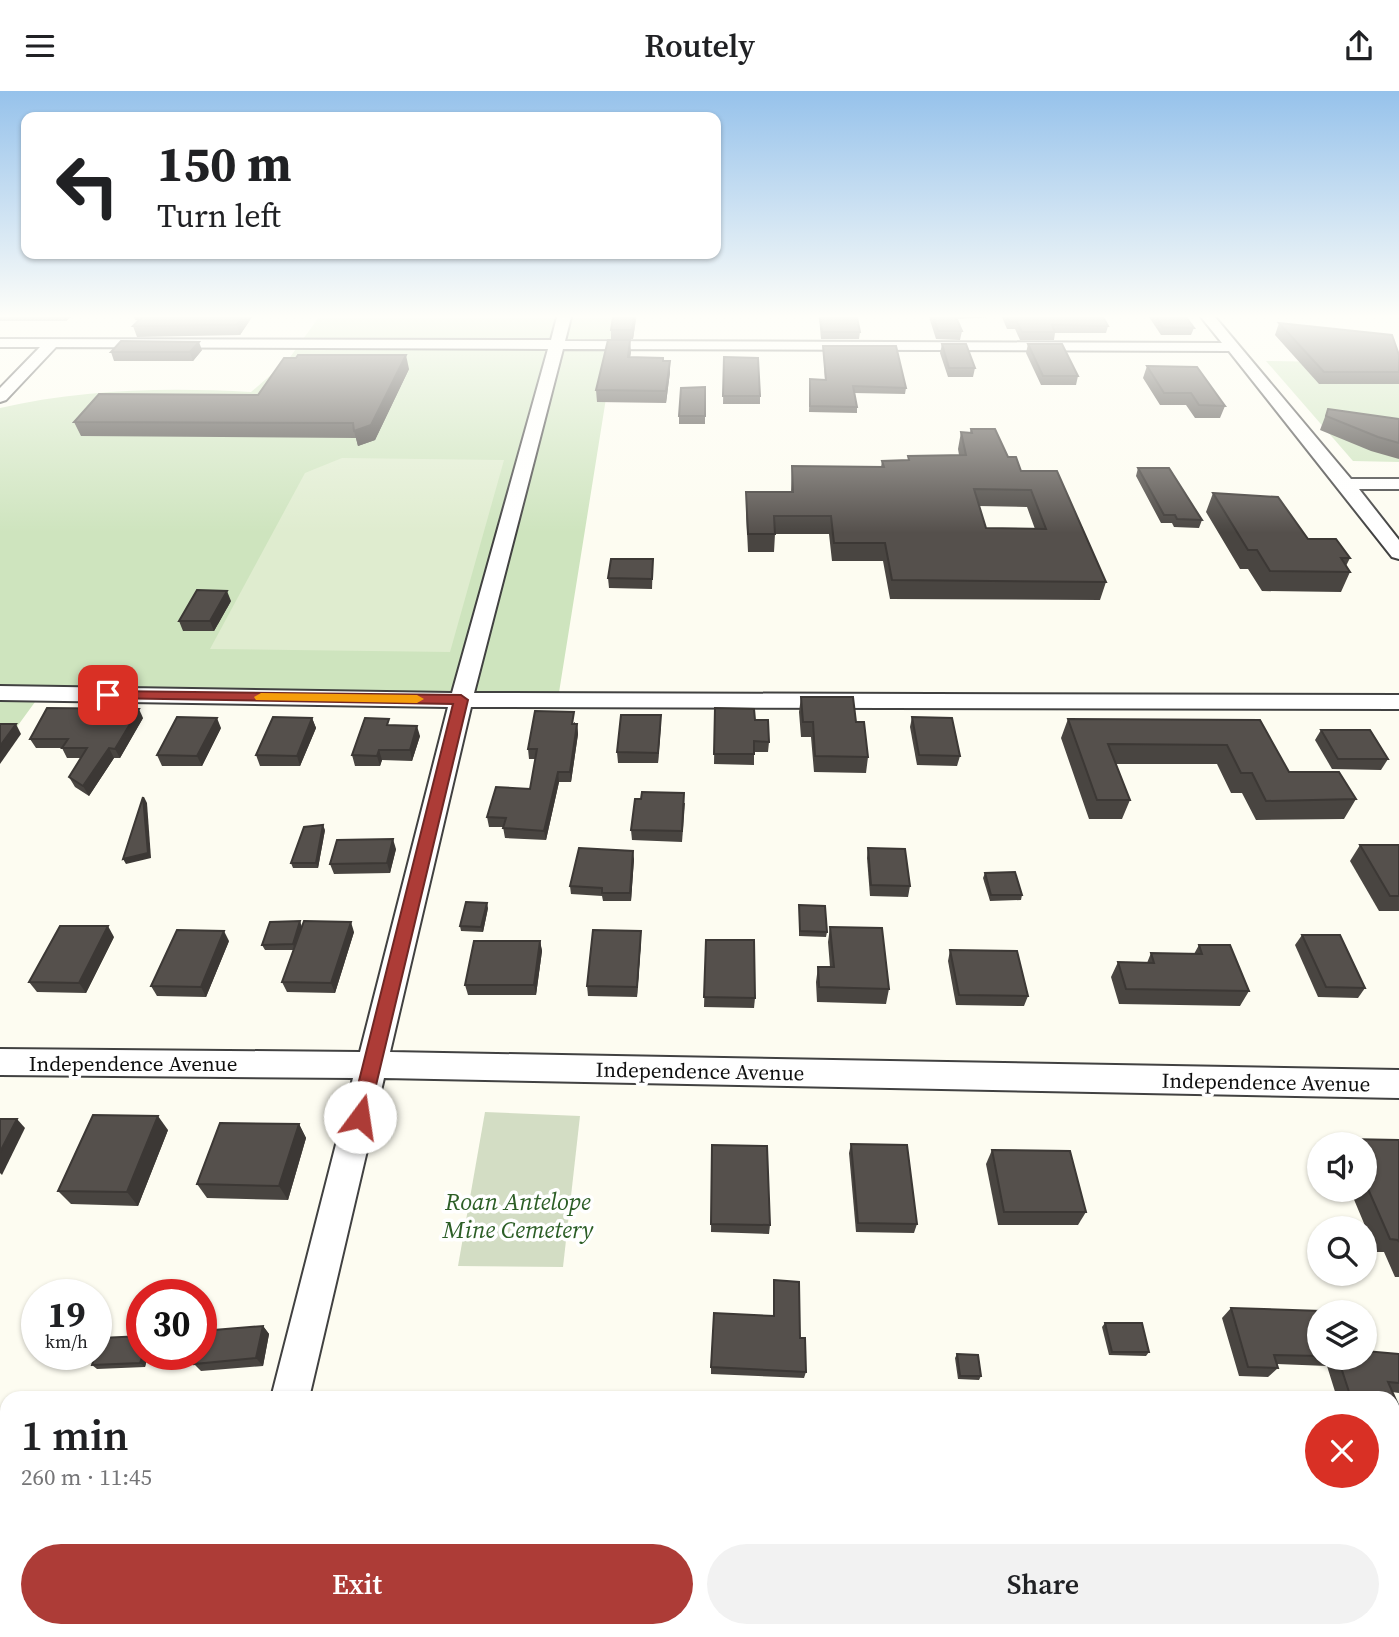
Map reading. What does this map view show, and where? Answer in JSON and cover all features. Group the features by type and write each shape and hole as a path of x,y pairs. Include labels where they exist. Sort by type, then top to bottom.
{"street":[{"path":"292,1391 461,700 544,389"},
{"path":"1268,389 1399,553"},
{"path":"0,405 17,408"},
{"path":"1346,484 1399,484"},
{"path":"0,693 461,700 1399,702"},
{"name":"Independence Avenue","path":"0,1062 373,1065 1399,1084"}],"green space":[{"path":"254,389 607,389 557,705 35,702 0,750 0,408 93,393 188,390 251,392"},
{"path":"1290,389 1399,389 1399,462 1353,461"},
{"path":"342,458 504,460 450,652 210,649 305,473"},
{"name":"Roan Antelope Mine Cemetery","path":"485,1112 580,1116 563,1267 458,1266"}],"building":[{"path":"262,389 389,389 371,425 354,431 353,423 74,422 99,394 258,395"},
{"path":"596,389 666,389 666,391"},
{"path":"681,389 705,389 705,416 679,416"},
{"path":"723,389 760,389 760,396 723,396"},
{"path":"810,389 854,389 857,407 810,406"},
{"path":"1162,389 1213,389 1225,406 1199,405 1191,393 1164,393"},
{"path":"1328,409 1399,419 1399,443 1326,416"},
{"path":"971,429 995,429 1008,457 1016,457 1021,471 1057,471 1106,582 892,580 885,543 834,543 831,516 774,516 775,534 748,534 746,492 793,492 792,466 884,467 882,461 909,460 908,456 966,455 961,432 972,433","holes":["974,489 1031,490 1046,529 986,528"]},
{"path":"1138,468 1169,468 1202,520 1177,519 1175,515 1164,515"},
{"path":"1213,493 1278,497 1308,539 1336,539 1350,558 1341,558 1350,572 1270,571 1257,550 1248,550"},
{"path":"611,559 653,559 652,579 608,578"},
{"path":"197,590 227,591 210,621 179,621"},
{"path":"801,697 853,697 856,722 864,722 868,757 815,756 813,722 803,722"},
{"path":"47,708 139,709 115,749 109,748 83,786 69,777 87,748 62,748 68,739 30,739"},
{"path":"715,708 754,709 755,720 768,720 769,742 754,741 754,754 714,754"},
{"path":"535,711 574,712 572,724 577,724 570,772 558,772 544,831 503,828 506,818 487,817 496,787 530,789 537,749 528,749"},
{"path":"621,715 661,715 658,753 617,752"},
{"path":"177,717 217,718 197,756 157,755"},
{"path":"273,717 312,718 297,756 256,755"},
{"path":"912,717 952,718 960,756 919,755"},
{"path":"365,718 389,719 387,725 417,726 410,750 379,750 377,756 352,755"},
{"path":"1068,719 1260,720 1289,772 1339,772 1356,799 1266,801 1252,773 1241,773 1227,745 1108,744 1130,800 1097,800"},
{"path":"0,724 16,724 0,746"},
{"path":"1321,730 1370,730 1388,759 1338,759"},
{"path":"642,792 684,793 682,831 631,830 635,799 641,799"},
{"path":"143,797 148,853 123,859"},
{"path":"323,825 316,863 291,863 304,827"},
{"path":"393,839 387,863 330,864 337,840"},
{"path":"1360,845 1399,845 1399,896 1390,896"},
{"path":"579,848 633,851 630,893 602,893 602,888 570,886"},
{"path":"868,848 905,849 910,886 871,885"},
{"path":"1015,872 1022,895 991,895 985,873"},
{"path":"466,902 487,903 481,927 460,926"},
{"path":"799,905 825,906 827,932 800,931"},
{"path":"300,921 293,944 262,945 270,922"},
{"path":"304,921 351,922 331,983 282,982"},
{"path":"60,926 108,926 79,983 29,982"},
{"path":"830,927 882,928 889,989 819,987 818,967 834,967"},
{"path":"177,930 224,931 201,987 151,986"},
{"path":"593,930 641,931 637,987 587,986"},
{"path":"1302,935 1340,935 1365,988 1326,987"},
{"path":"706,940 754,940 755,998 704,997"},
{"path":"474,941 540,941 534,985 465,985"},
{"path":"1199,945 1230,945 1249,991 1126,989 1118,962 1154,963 1151,953 1202,954"},
{"path":"950,950 1017,951 1028,996 959,995"},
{"path":"93,1115 158,1116 127,1192 58,1191"},
{"path":"0,1119 17,1119 0,1152"},
{"path":"220,1123 299,1124 279,1186 197,1184"},
{"path":"1377,1140 1399,1140 1399,1242 1390,1239 1374,1202 1377,1202"},
{"path":"851,1144 907,1145 917,1224 858,1223"},
{"path":"712,1145 767,1146 770,1225 711,1224"},
{"path":"992,1150 1070,1151 1086,1212 1004,1212"},
{"path":"774,1280 799,1282 800,1338 805,1338 806,1372 711,1367 714,1313 774,1316"},
{"path":"1231,1308 1307,1311 1307,1356 1274,1355 1278,1368 1248,1367"},
{"path":"1105,1323 1142,1323 1149,1352 1112,1352"},
{"path":"263,1326 256,1358 217,1362 217,1330"},
{"path":"112,1337 126,1337 126,1364 112,1364"},
{"path":"1377,1352 1399,1354 1399,1383 1388,1382 1392,1391 1349,1391 1342,1370 1377,1370"},
{"path":"957,1354 978,1355 981,1376 960,1376"}],"slow traffic":[{"path":"261,697 417,699"}],"route":[{"path":"108,695 461,700 360,1117"}]}
